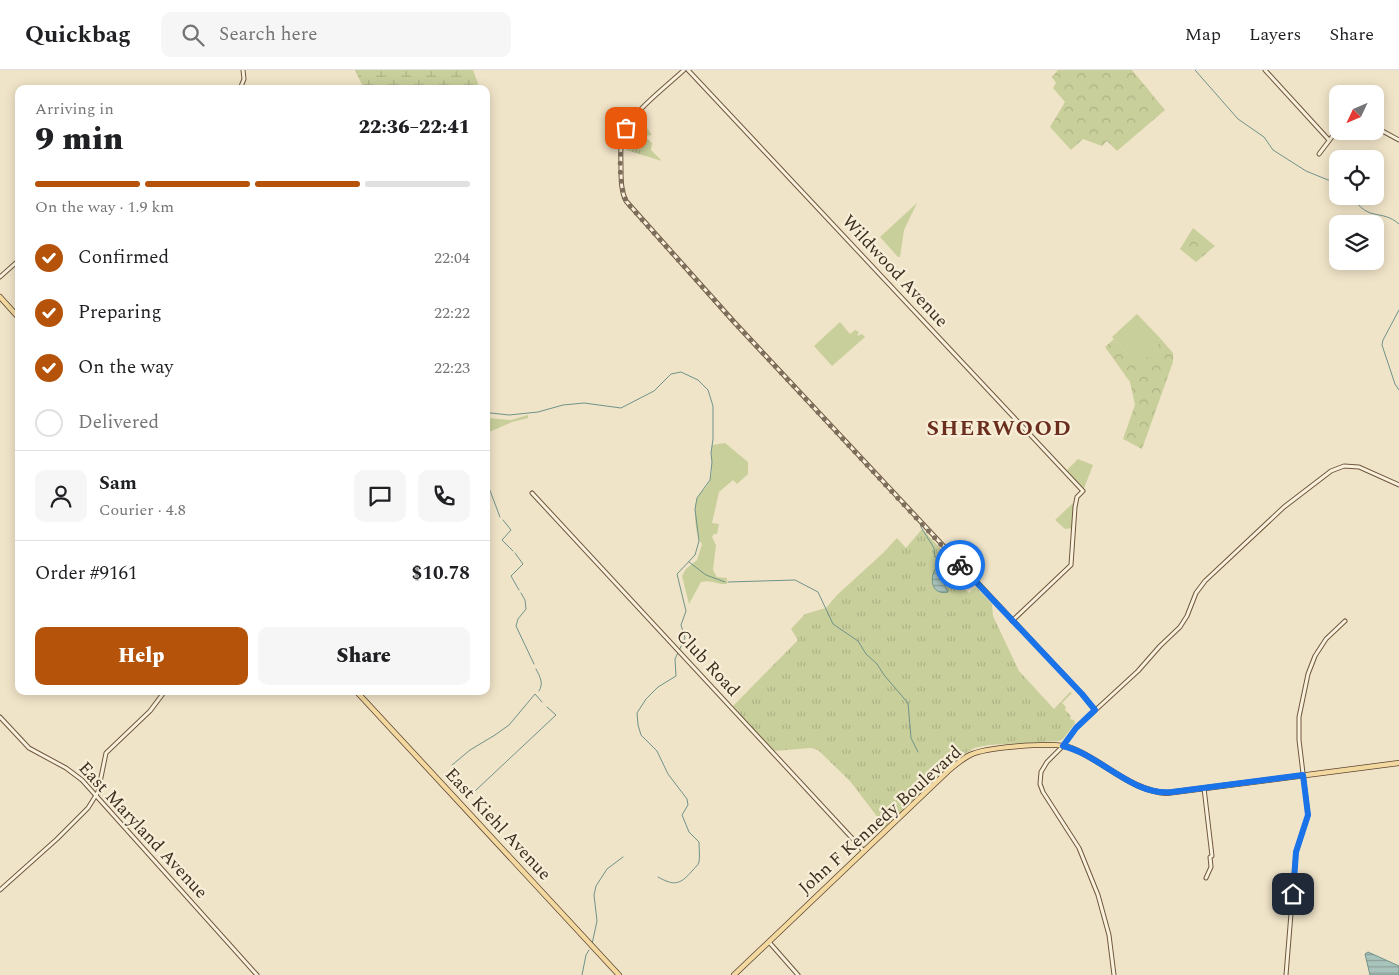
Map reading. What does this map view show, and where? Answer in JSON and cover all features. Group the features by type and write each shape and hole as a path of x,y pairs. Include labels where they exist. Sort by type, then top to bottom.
{"main road":[{"path":"0,297 15,314"},
{"name":"East Kiehl Avenue","path":"360,695 619,975"},
{"name":"John F Kennedy Boulevard","path":"734,975 952,768 970,754 990,748 1063,746 1084,753 1140,787 1167,793 1399,763"}],"street":[{"path":"242,85 244,79 243,70"},
{"path":"677,76 680,70"},
{"path":"684,70 635,116 624,132 621,148 623,194 626,202 735,323 1095,710"},
{"name":"Wildwood Avenue","path":"688,70 1082,491 1077,498 1075,507 1073,558 1070,567 1012,621"},
{"path":"1265,70 1329,140 1320,152"},
{"path":"1384,131 1399,140"},
{"path":"0,277 15,264"},
{"path":"1114,975 1109,935 1094,886 1079,848 1044,795 1041,785 1041,772 1044,765 1063,746 1076,728 1138,671 1182,624 1196,593 1205,581 1284,508 1326,474 1338,468 1352,466 1361,468 1399,485"},
{"name":"Club Road","path":"532,493 864,851"},
{"path":"1286,975 1296,852 1308,815 1298,724 1312,662 1320,647 1345,621"},
{"path":"0,890 78,819 97,796 106,753 150,711 162,695"},
{"name":"East Maryland Avenue","path":"0,717 29,748 73,772 97,796 257,975"},
{"path":"1204,788 1212,856 1210,857 1211,867 1206,878"},
{"path":"768,941 798,975"}],"green space":[{"path":"355,70 473,70 479,85 362,85"},
{"path":"1058,70 1132,70 1165,110 1117,151 1107,141 1102,146 1083,139 1071,150 1050,127 1065,102 1053,88 1056,83 1052,77"},
{"path":"641,120 652,135 646,136 652,143 651,150 662,161 626,150 632,129"},
{"path":"917,203 904,230 900,257 898,257 880,237"},
{"path":"1193,228 1215,246 1196,262 1180,249"},
{"path":"1137,314 1160,338 1157,350 1144,360 1129,355 1112,337"},
{"path":"840,322 850,334 855,330 859,332 857,336 862,334 865,337 832,366 814,346"},
{"path":"1160,338 1173,353 1173,362 1142,449 1123,439 1135,405 1130,382 1105,347 1114,339 1129,355 1156,350"},
{"path":"528,415 528,418 512,422 490,432 490,418 511,420"},
{"path":"725,443 748,462 748,474 737,484 733,480 719,492 712,523 719,524 717,534 714,534 712,537 716,545 713,570 717,577 727,578 727,584 708,581 701,582 689,604 682,576 686,569 697,560 702,544 696,529 696,503 698,496 710,480 712,445"},
{"path":"1078,459 1093,465 1083,491 1065,472"},
{"path":"1073,503 1073,528 1065,529 1055,520"},
{"path":"922,529 970,580 963,587 969,593 976,587 992,604 993,616 1019,671 1054,709 1070,692 1072,693 1062,703 1066,707 1065,710 1071,716 1070,719 1074,720 1075,723 1063,739 1059,741 989,745 974,748 952,763 885,827 850,781 818,750 811,748 774,751 740,717 740,714 733,706 798,640 791,629 805,614 826,608 837,595 897,538 906,548"}],"water":[{"path":"939,564 946,568 947,578 945,586 948,592 937,591 934,588 933,574"},
{"path":"1368,952 1399,966 1399,975 1370,975 1365,954"}],"waterway":[{"path":"1195,70 1238,119 1264,137 1273,150 1306,171 1329,180"},
{"path":"1359,205 1369,213 1392,219 1399,224"},
{"path":"1399,310 1382,345 1395,384 1399,390"},
{"path":"490,413 509,415 538,412 563,405 584,403 621,408 654,391 671,374 681,372 698,380 708,390 713,406 710,480 697,498 695,509 699,541 695,555 677,574 686,611 681,625 685,638 675,659 676,676 658,687 646,699 637,713 641,735 657,751 668,774 687,799 688,805 682,815 689,832 699,842 699,860 697,866 688,876 676,883 668,882 658,877"},
{"path":"490,491 500,517"},
{"path":"503,520 511,530 502,540 513,551"},
{"path":"921,527 934,548 935,557 942,559 942,564"},
{"path":"515,553 523,564 511,576 519,590"},
{"path":"689,562 706,575 725,582"},
{"path":"728,582 795,580 818,592 833,624 858,641 866,654 877,664 908,703 911,738 918,752"},
{"path":"521,593 525,600 526,609 518,619 516,626 534,664"},
{"path":"536,669 541,683 539,691"},
{"path":"452,765 470,750 509,725 535,694 542,702"},
{"path":"475,791 556,715 547,707"},
{"path":"592,944 597,921 594,895 596,886 607,869 623,857"},
{"path":"582,975 586,955 589,950"}],"way so far":[{"path":"626,128 622,137 621,156 623,194 628,204 735,323 960,565"}],"district":[{"name":"SHERWOOD","path":"999,428"}],"route":[{"path":"960,565 1095,710 1072,732 1063,746 1084,753 1140,787 1167,793 1303,775 1308,815 1296,852 1293,894"}]}
